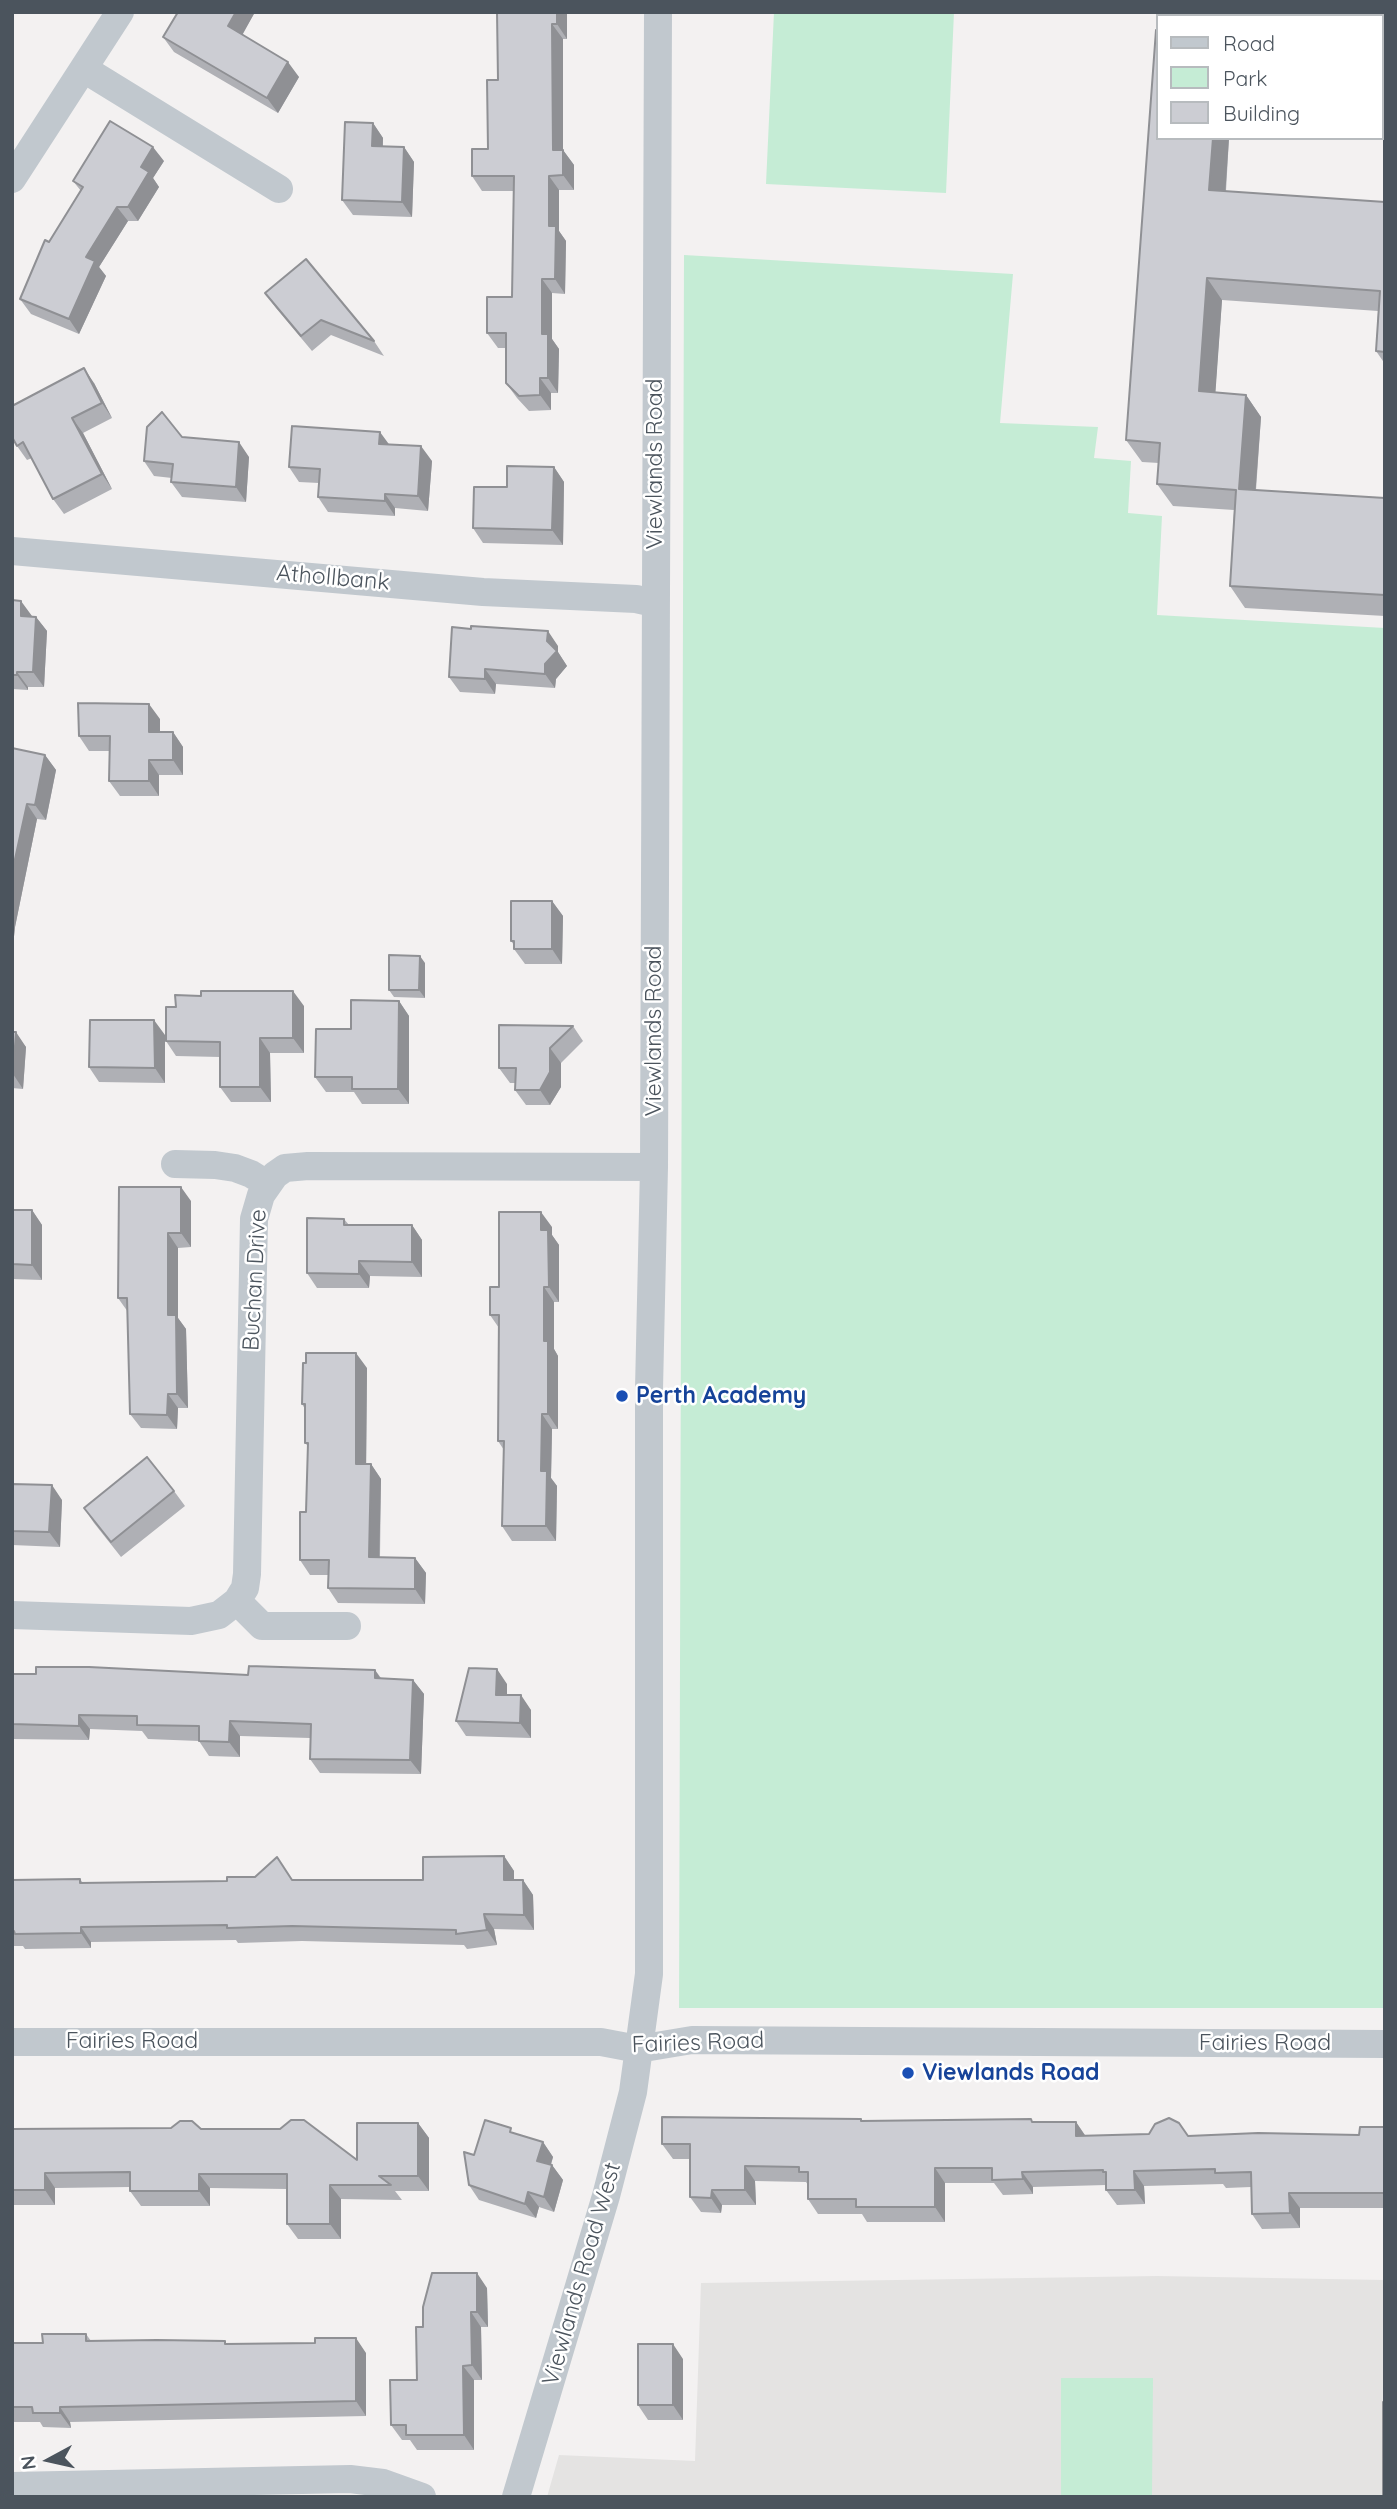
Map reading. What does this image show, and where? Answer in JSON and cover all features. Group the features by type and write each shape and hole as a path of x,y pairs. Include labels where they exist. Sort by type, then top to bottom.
{"street":[{"path":"12,179 120,12"},
{"name":"Viewlands Road","path":"638,2049 649,1974 649,1389 654,1167 657,12"},
{"path":"84,69 279,190"},
{"name":"Athollbank","path":"12,551 483,592 636,599 654,603"},
{"path":"175,1164 235,1168 267,1184"},
{"name":"Buchan Drive","path":"237,1601 245,1588 247,1574 254,1219 256,1207 267,1184 275,1175 285,1168 300,1166 654,1167"},
{"path":"12,1615 191,1621 219,1615 237,1601 262,1626 348,1626"},
{"name":"Fairies Road","path":"12,2042 601,2042 638,2049 692,2040 1385,2044"},
{"name":"Viewlands Road West","path":"516,2497 606,2196 633,2092 638,2049"},
{"path":"12,2486 350,2479 383,2483 422,2497"}],"shaded area":[{"path":"1157,2276 1385,2280 1385,2497 547,2497 559,2455 695,2461 701,2283"}],"green space":[{"path":"774,12 954,12 946,193 766,184"},
{"path":"684,255 1013,274 1000,423 1098,427 1094,458 1131,461 1128,513 1162,516 1157,615 1385,628 1385,2008 679,2008"},
{"path":"1061,2378 1153,2378 1152,2497 1061,2497"}],"building":[{"path":"178,12 236,12 228,26 288,62 267,98 163,37"},
{"path":"497,12 557,12 557,24 552,24 553,150 563,150 563,175 549,176 549,226 556,226 555,279 542,279 542,334 548,334 548,378 540,378 540,395 519,396 506,383 506,333 487,333 487,297 512,297 514,176 472,176 472,149 488,149 487,80 498,80"},
{"path":"1168,12 1248,12 1248,14"},
{"path":"1156,30 1156,140 1213,140 1209,190 1385,202 1385,352 1376,351 1380,291 1207,278 1199,391 1246,395 1239,489 1385,498 1385,595 1230,586 1236,490 1157,484 1160,443 1126,440"},
{"path":"110,121 153,147 141,167 149,172 128,207 117,207 86,257 95,261 69,319 20,299 45,240 49,242 83,187 73,181"},
{"path":"345,122 373,123 372,146 404,147 402,202 342,200"},
{"path":"306,259 374,341 321,320 301,336 265,293"},
{"path":"84,368 102,403 72,418 102,474 53,499 23,442 17,446 12,437 12,406"},
{"path":"162,412 182,437 239,442 236,487 171,482 173,464 144,461 147,427"},
{"path":"292,426 380,432 379,444 421,446 418,496 385,494 385,501 318,497 320,469 289,467"},
{"path":"507,466 554,467 552,530 473,528 474,487 507,487"},
{"path":"12,600 21,601 21,616 36,617 33,672 17,672 17,675 12,675"},
{"path":"471,626 548,631 547,641 557,651 545,664 545,674 485,669 485,679 449,677 452,627 471,629"},
{"path":"78,703 149,704 149,732 173,732 173,760 149,760 149,781 109,781 110,736 79,736"},
{"path":"12,748 45,755 35,805 27,804 12,873"},
{"path":"511,901 552,901 552,949 514,949 514,941 511,941"},
{"path":"389,955 420,956 419,990 389,990"},
{"path":"201,991 293,991 293,1038 260,1038 260,1087 220,1087 220,1042 166,1041 166,1007 176,1007 175,995 201,996"},
{"path":"351,1000 399,1001 398,1089 352,1089 352,1077 315,1077 316,1029 351,1029"},
{"path":"90,1020 154,1020 155,1068 89,1067"},
{"path":"499,1025 573,1026 550,1048 550,1072 540,1090 515,1090 516,1068 499,1068"},
{"path":"12,1032 16,1032 13,1074 12,1074"},
{"path":"119,1187 181,1187 181,1233 168,1233 168,1315 176,1315 177,1394 168,1394 167,1415 130,1414 127,1298 118,1298"},
{"path":"12,1210 32,1210 32,1265 12,1264"},
{"path":"499,1212 541,1212 541,1230 548,1230 549,1287 544,1287 544,1341 548,1341 548,1414 542,1414 541,1471 547,1471 546,1526 502,1526 504,1441 498,1441 499,1315 490,1315 490,1287 499,1287"},
{"path":"307,1218 344,1219 344,1225 412,1225 412,1262 359,1261 359,1274 307,1273"},
{"path":"306,1353 356,1353 356,1464 371,1464 369,1557 415,1558 415,1589 328,1588 329,1560 300,1560 300,1512 306,1512 308,1443 305,1443 305,1404 302,1404 303,1363 306,1363"},
{"path":"147,1457 174,1491 111,1542 84,1508"},
{"path":"12,1484 52,1485 49,1532 12,1531"},
{"path":"249,1666 375,1670 375,1678 413,1680 410,1760 310,1759 311,1724 230,1721 229,1742 199,1741 199,1726 137,1725 137,1716 79,1715 79,1726 12,1724 12,1674 36,1674 36,1667 248,1675"},
{"path":"469,1668 497,1669 496,1695 521,1695 520,1723 456,1721"},
{"path":"504,1856 504,1880 523,1880 524,1915 484,1914 487,1930 456,1934 456,1930 292,1926 227,1928 227,1925 81,1927 81,1933 15,1934 12,1931 12,1880 80,1879 80,1883 227,1881 227,1877 255,1877 277,1857 292,1880 423,1880 423,1857"},
{"path":"662,2117 861,2121 1031,2119 1032,2122 1076,2122 1076,2136 1149,2134 1155,2124 1169,2118 1179,2123 1188,2136 1258,2133 1359,2135 1360,2127 1385,2127 1385,2193 1289,2193 1290,2213 1252,2214 1251,2172 1215,2173 1215,2169 1134,2171 1135,2190 1106,2190 1106,2172 1103,2170 1022,2172 1023,2179 992,2180 992,2168 935,2168 935,2207 856,2207 856,2199 808,2199 808,2172 799,2172 799,2167 745,2166 745,2190 712,2190 711,2198 690,2197 690,2144 662,2144"},
{"path":"291,2120 304,2120 357,2160 357,2123 418,2123 418,2176 379,2176 391,2185 330,2185 330,2224 287,2224 287,2174 199,2174 199,2191 130,2191 130,2172 45,2173 45,2190 12,2190 12,2129 171,2128 180,2121 192,2121 201,2129 280,2129"},
{"path":"485,2120 511,2128 510,2132 543,2142 537,2161 552,2165 544,2197 528,2192 525,2204 469,2185 464,2152 474,2155"},
{"path":"432,2273 477,2273 477,2312 471,2312 472,2365 463,2366 464,2435 406,2435 406,2425 391,2425 390,2380 417,2380 416,2327 423,2327 423,2307"},
{"path":"42,2334 86,2334 86,2341 225,2341 225,2344 315,2343 315,2338 356,2338 356,2401 60,2407 60,2413 33,2413 32,2407 12,2407 12,2343 43,2343"},
{"path":"638,2344 673,2344 673,2405 638,2405"},
{"path":"1385,2402 1385,2497 1383,2497"}],"place":[{"name":"Perth Academy","path":"622,1396"},
{"name":"Viewlands Road","path":"908,2073"}]}
